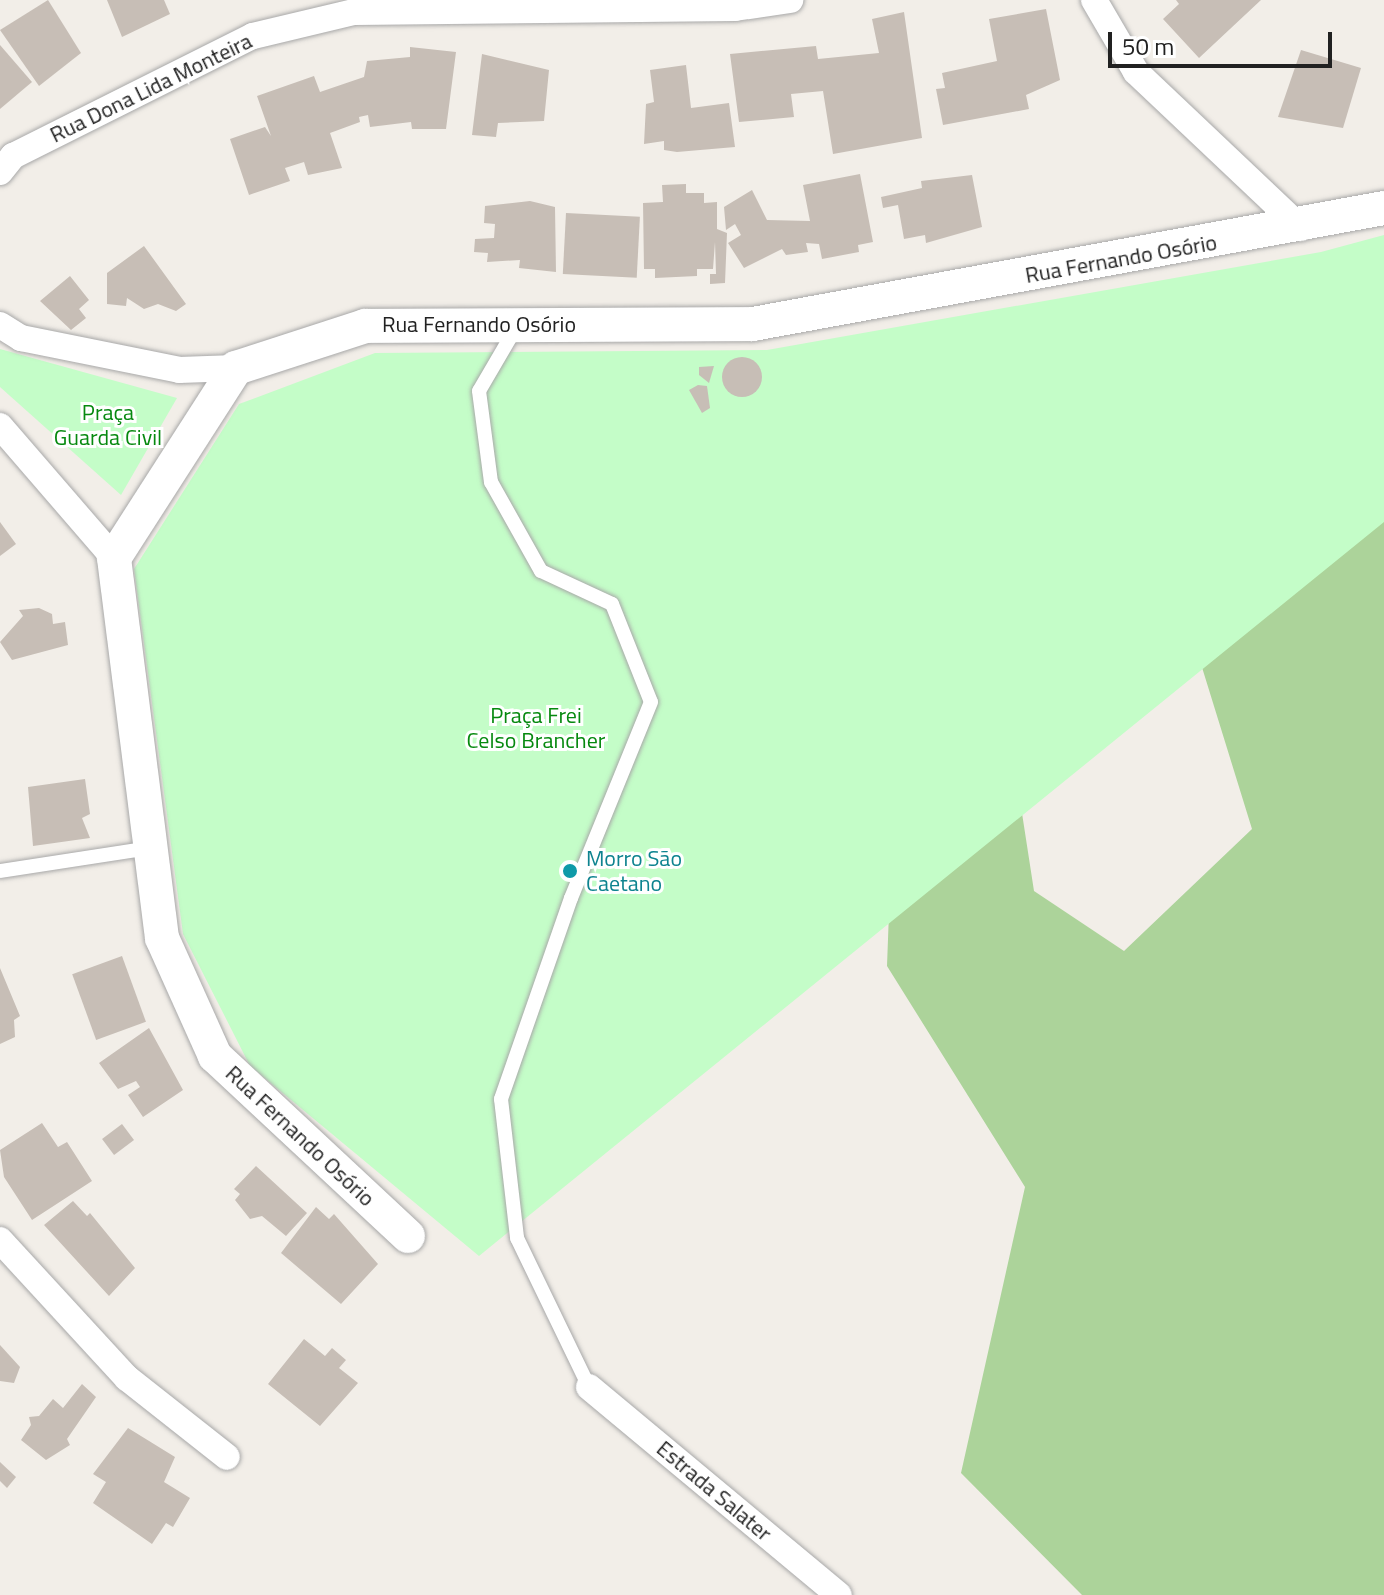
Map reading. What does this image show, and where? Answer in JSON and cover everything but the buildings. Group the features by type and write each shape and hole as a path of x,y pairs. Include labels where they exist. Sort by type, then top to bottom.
{"street":[{"name":"Rua Dona Lida Monteira","path":"0,172 13,156 253,36 354,12 735,8 790,0"},
{"path":"1094,0 1136,72 1301,228"},
{"name":"Rua Fernando Osório","path":"236,368 365,326 753,324 1301,228 1384,208"},
{"path":"0,325 21,338 179,370 236,368"},
{"path":"0,426 114,558 236,368"},
{"name":"Rua Fernando Osório","path":"114,558 162,938 215,1056 408,1236"},
{"path":"0,1240 127,1378 227,1457"},
{"name":"Estrada Salater","path":"589,1387 839,1595"}],"lane":[{"path":"518,325 479,391 491,482 541,571 612,604 651,702 571,898 501,1099 517,1238 589,1387"},
{"path":"0,871 150,848"}],"green space":[{"name":"Praça Frei Celso Brancher","path":"1384,235 1384,522 479,1256 250,1066 183,934 134,569 239,404 375,353 767,350 1321,252"},
{"name":"Praça Guarda Civil","path":"0,349 177,398 121,495 0,387"},
{"path":"1384,471 1384,1595 1082,1595 961,1473 1025,1187 887,966 899,642 991,612 1034,891 1124,951 1252,829 1179,593"}],"place":[{"name":"Morro São Caetano","path":"570,871"}]}
